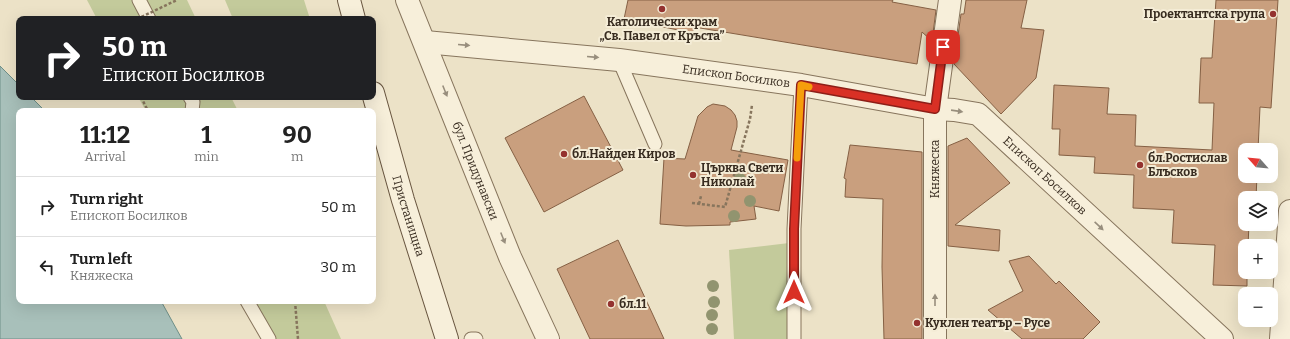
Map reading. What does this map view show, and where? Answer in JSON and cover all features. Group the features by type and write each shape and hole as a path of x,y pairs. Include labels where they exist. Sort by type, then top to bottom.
{"street":[{"path":"349,0 353,16"},
{"name":"бул. Придунавски","path":"407,0 510,257 548,339"},
{"name":"Княжеска","path":"935,339 935,109 950,0"},
{"name":"Епископ Босилков","path":"425,42 619,60 801,85 935,109 954,110 978,114 1222,339"},
{"name":"Пристанищна","path":"375,100 403,200 447,339"},
{"path":"1281,339 1290,212"}],"lane":[{"path":"139,0 147,16"},
{"path":"619,60 655,144"},
{"path":"794,339 794,229 801,85"},
{"path":"249,304 269,339"}],"path":[{"path":"143,16 177,0"},
{"path":"692,203 725,207 750,118 756,79"},
{"path":"699,204 701,196"},
{"path":"295,304 298,339"}],"green space":[{"path":"87,0 187,0 195,16 95,16"},
{"path":"225,0 304,0 309,16 232,16"},
{"path":"140,100 232,100 236,108 144,108"},
{"path":"789,243 789,339 734,339 729,250"},
{"path":"251,304 325,304 341,339 275,339"}],"water":[{"path":"0,66 16,82 16,100 34,100 42,108 16,108 16,304 163,304 182,339 0,339"}],"building":[{"path":"628,0 893,0 892,2 936,10 932,41 922,32 917,64 694,27 693,33 624,19"},
{"path":"966,0 1027,0 1021,28 1044,30 1036,78 1001,114 954,64 961,14 964,14"},
{"name":"бл.Ростислав Блъсков","path":"1216,0 1278,0 1271,108 1260,107 1258,143 1238,143 1238,183 1257,183 1256,191 1238,191 1238,231 1249,231 1248,239 1238,239 1238,279 1247,279 1247,286 1213,285 1215,245 1172,243 1174,210 1133,208 1134,175 1094,173 1095,157 1059,155 1060,129 1052,129 1054,85 1109,88 1107,114 1136,115 1135,146 1212,150 1214,103 1199,103 1201,58 1212,58"},
{"name":"бл.Найден Киров","path":"584,96 623,170 544,212 505,138"},
{"path":"713,104 725,106 735,115 737,127 731,150 788,160 779,211 754,206 756,219 730,222 730,225 686,226 660,224 664,158 685,159 698,116 707,107"},
{"path":"967,138 1010,183 955,225 1000,230 999,251 948,246 948,146"},
{"path":"850,145 922,152 922,339 884,339 882,267 883,199 845,197 846,179 844,178"},
{"name":"бл.11","path":"618,240 664,339 590,339 557,269"},
{"path":"1029,256 1056,284 1059,281 1100,322 1083,339 1022,339 988,310 1023,291 1009,261"}],"slow traffic":[{"path":"797,158 801,85 809,87"}],"place":[{"name":"Католически храм „Св. Павел от Кръста”","path":"662,9"},
{"name":"Проектантска група","path":"1273,14"},
{"name":"бл.Найден Киров","path":"564,154"},
{"name":"бл.Ростислав Блъсков","path":"1140,165"},
{"name":"Църква Свети Николай","path":"693,175"},
{"name":"бл.11","path":"611,304"},
{"name":"Куклен театър – Русе","path":"917,323"}],"route":[{"path":"794,292 794,229 801,85 935,109 943,47"}]}
